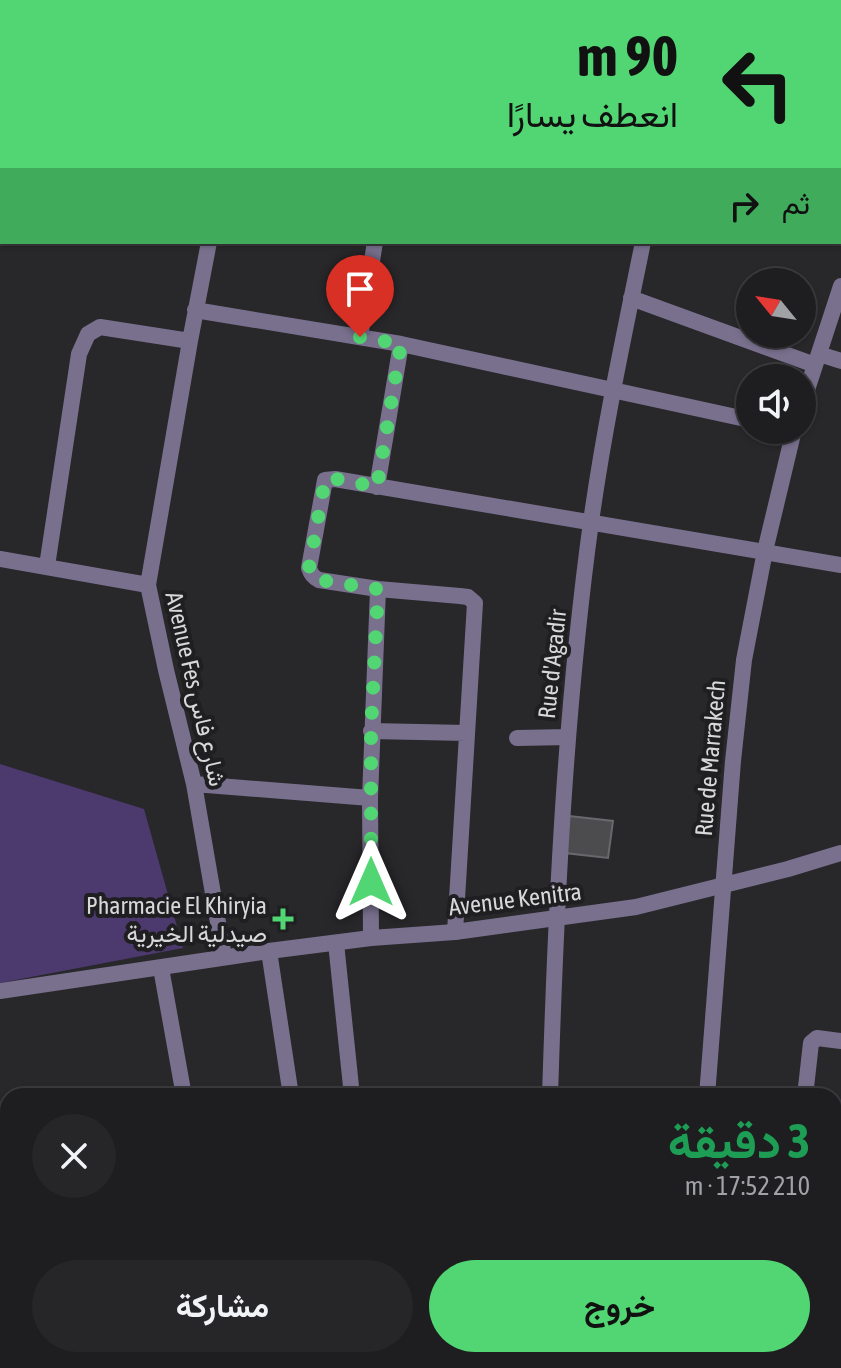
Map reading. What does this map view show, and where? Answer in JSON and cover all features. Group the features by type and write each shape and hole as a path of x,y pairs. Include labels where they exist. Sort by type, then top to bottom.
{"street":[{"name":"Avenue Fes شارع فاس","path":"209,244 148,585 194,784 224,957"},
{"path":"360,337 375,244"},
{"name":"Rue d'Agadir","path":"550,1088 555,919 568,737 591,523 612,390 643,244"},
{"path":"815,364 841,286"},
{"path":"631,298 817,359 841,361"},
{"path":"195,310 401,344 736,417"},
{"path":"47,566 79,354 88,334 100,327 190,341"},
{"path":"377,487 401,344"},
{"name":"Rue de Marrakech","path":"708,1088 744,660 765,551 791,444"},
{"path":"455,932 475,603 460,596 319,580 311,574 309,568 325,480 331,478 841,565"},
{"path":"0,559 148,585"},
{"path":"371,938 371,731 378,589"},
{"path":"371,731 467,733"},
{"path":"517,738 568,737"},
{"path":"194,784 370,798"},
{"name":"Avenue Kenitra","path":"0,991 269,951 371,938 455,932 636,907 841,853"},
{"path":"336,943 351,1088"},
{"path":"269,951 290,1088"},
{"path":"161,968 183,1088"},
{"path":"806,1088 811,1043 817,1038 841,1041"}],"shaded area":[{"path":"0,764 144,809 183,948 0,983"}],"building":[{"path":"569,816 613,821 608,858 565,853"}],"place":[{"name":"Pharmacie El Khiryia صيدلية الخيرية","path":"283,919"}],"route":[{"path":"360,337 401,344 377,487 331,478 325,480 309,568 319,580 378,589 371,731 371,882"}]}
